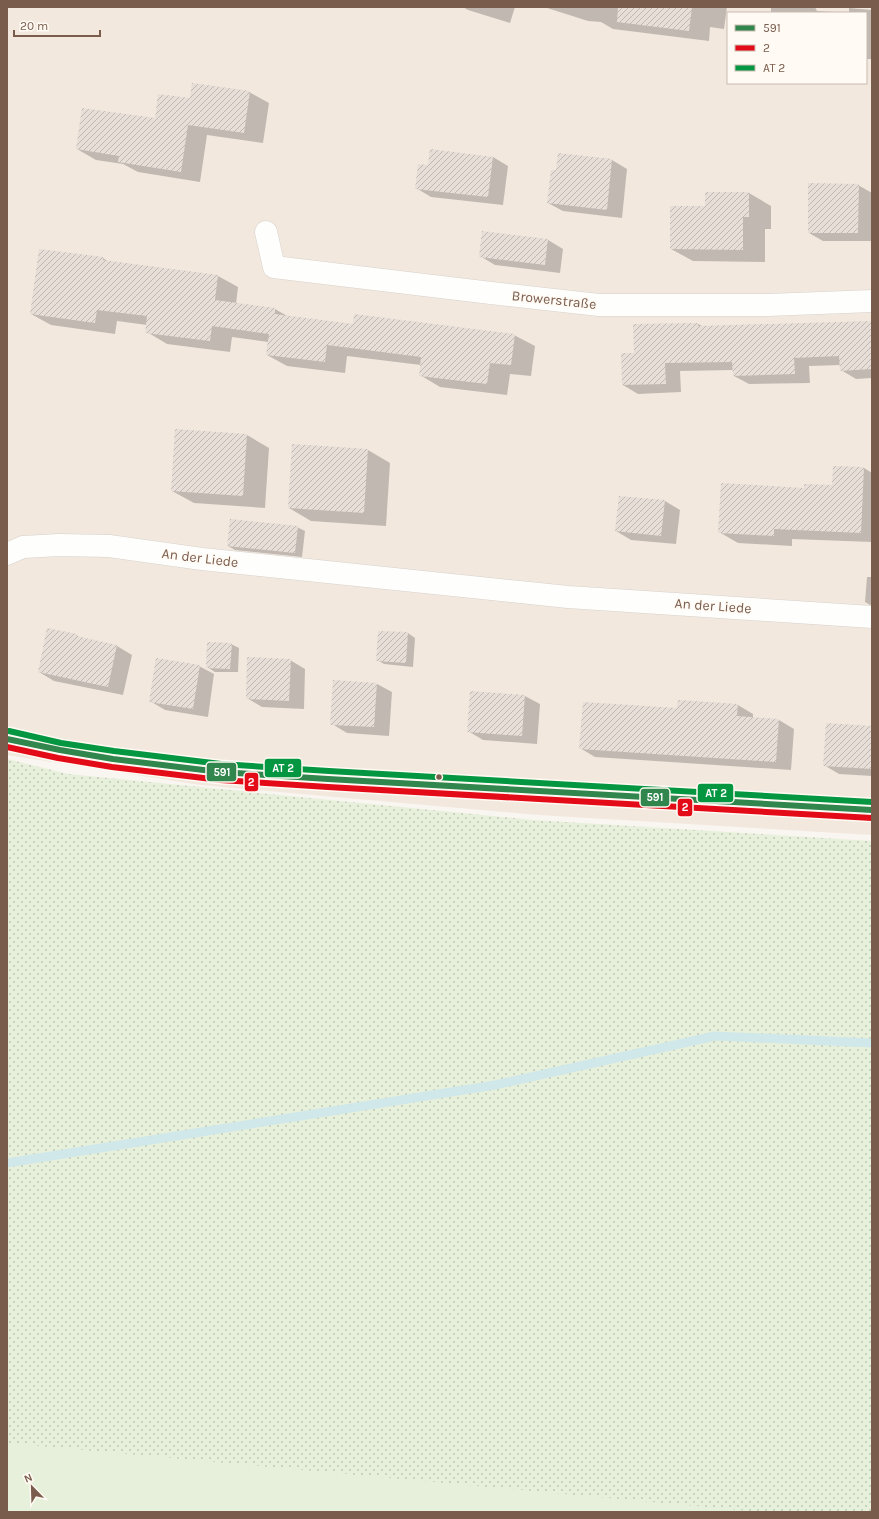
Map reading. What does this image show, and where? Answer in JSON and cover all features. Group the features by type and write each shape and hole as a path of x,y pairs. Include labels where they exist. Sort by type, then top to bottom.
{"street":[{"name":"Browerstraße","path":"266,232 274,267 491,293 599,305 768,305 872,301"},
{"name":"An der Liede","path":"7,554 23,547 59,545 109,546 202,559 568,597 872,617"},
{"path":"7,739 35,746 91,756 156,765 238,773 317,779 872,810"}],"shaded area":[{"path":"7,7 872,7 872,835 539,815 201,785 7,755"}],"green space":[{"path":"7,759 68,774 533,820 872,841 872,1512 7,1512"},
{"path":"7,1443 761,1512 7,1512"}],"building":[{"path":"618,7 692,7 689,31 617,22"},
{"path":"192,83 250,91 244,133 188,125 181,172 118,162 119,156 76,149 82,108 155,118 158,94 190,98"},
{"path":"430,149 493,157 488,197 415,189 418,164 428,165"},
{"path":"558,153 612,159 607,210 547,203 551,170 556,170"},
{"path":"808,183 859,184 858,233 808,233"},
{"path":"705,192 749,192 749,217 743,217 743,250 670,249 670,206 705,206"},
{"path":"482,231 548,239 545,265 479,257"},
{"path":"39,249 103,257 103,260 218,275 215,300 275,308 275,314 353,324 354,314 515,334 511,365 490,363 487,384 419,376 421,357 327,345 325,362 266,355 269,334 212,326 210,341 145,333 147,316 97,310 95,323 30,314"},
{"path":"872,321 872,369 840,371 839,356 794,358 795,374 733,376 732,362 665,363 666,384 622,385 621,353 634,353 633,324 698,323 698,326"},
{"path":"175,429 247,434 243,496 171,491"},
{"path":"292,444 368,449 364,513 288,508"},
{"path":"833,466 864,467 861,533 774,529 774,536 718,533 721,483 804,488 804,484 832,485"},
{"path":"619,496 665,500 661,536 615,531"},
{"path":"230,519 298,526 295,553 227,546"},
{"path":"47,628 77,634 76,636 117,645 108,687 38,672"},
{"path":"378,631 408,632 406,663 376,661"},
{"path":"207,642 232,643 230,669 206,668"},
{"path":"247,657 291,659 289,701 246,699"},
{"path":"156,658 200,665 193,709 149,702"},
{"path":"333,680 377,683 374,727 330,725"},
{"path":"470,691 525,695 522,736 467,732"},
{"path":"678,700 738,704 737,716 779,719 776,762 579,749 583,702 677,708"},
{"path":"826,723 872,726 872,769 823,766"}],"waterway":[{"path":"7,1163 495,1085 715,1036 872,1043"}],"transit line":[{"path":"9,731 61,743 221,764 872,802"},
{"name":"591","path":"7,739 113,759 220,772 872,810"},
{"name":"2","path":"7,747 58,758 112,767 220,780 872,818"}]}
